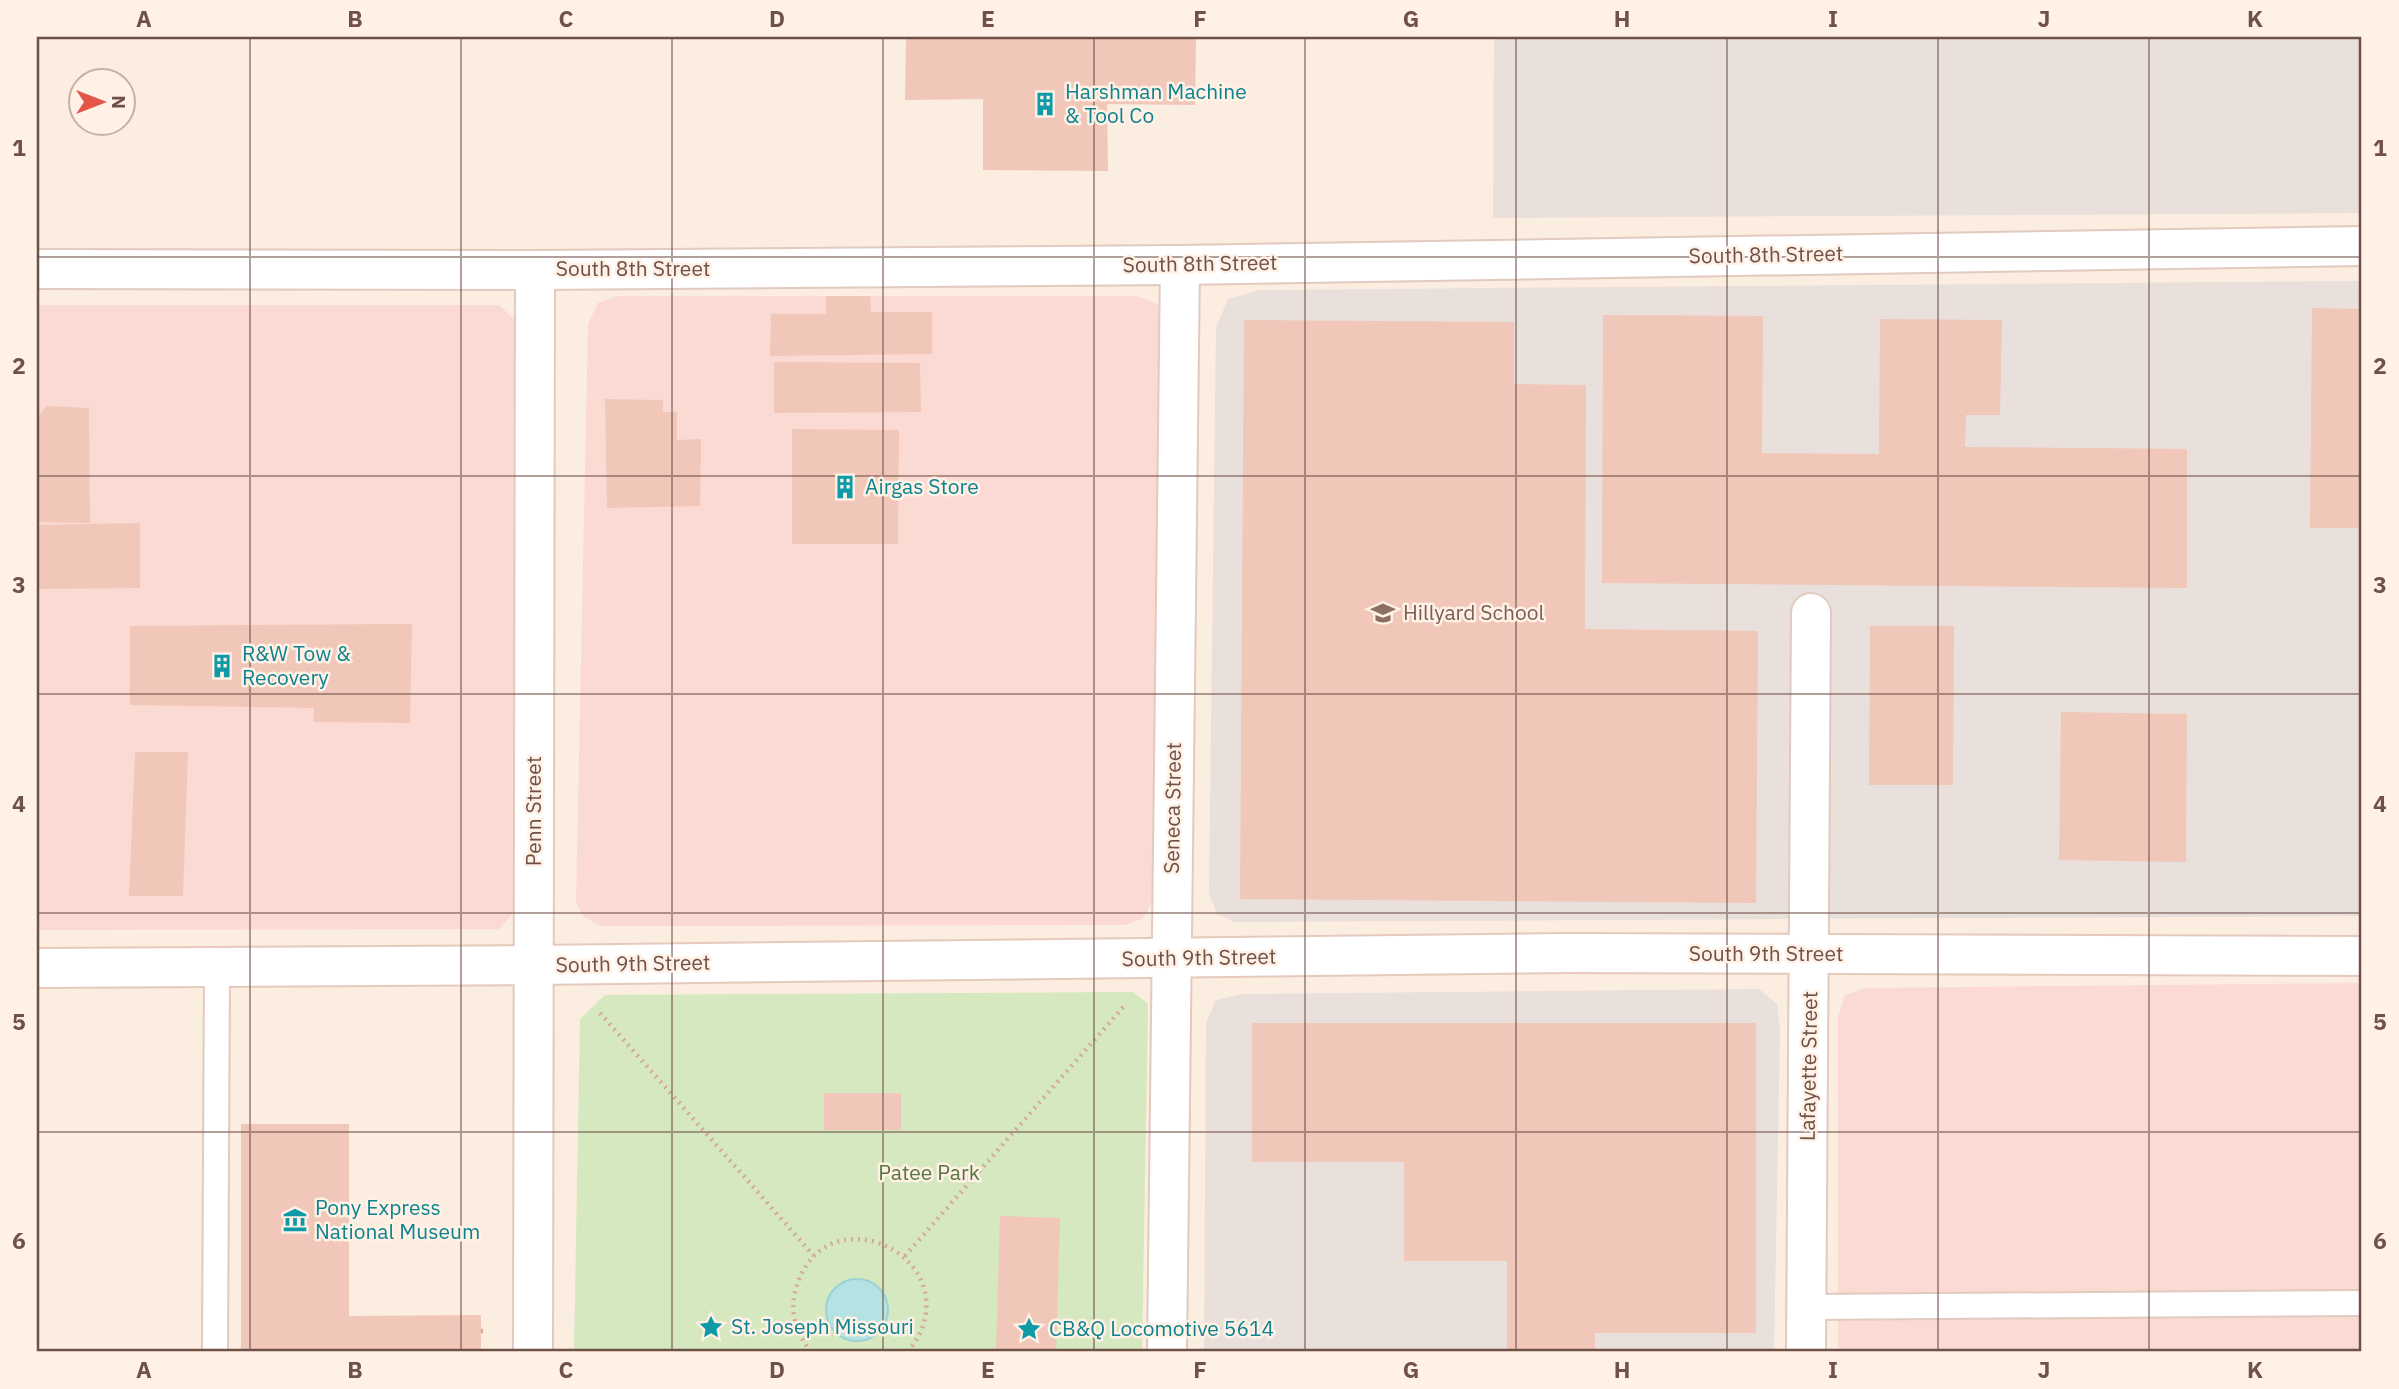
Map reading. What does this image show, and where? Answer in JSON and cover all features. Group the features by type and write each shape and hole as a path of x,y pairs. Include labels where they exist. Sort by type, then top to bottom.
{"street":[{"name":"South 8th Street","path":"37,269 535,270 1181,265 2362,246"},
{"name":"Seneca Street","path":"1167,1352 1181,265"},
{"name":"Penn Street","path":"533,1352 535,270"},
{"name":"Lafayette Street","path":"1807,1352 1811,613"},
{"name":"South 9th Street","path":"37,968 1567,953 2362,956"}],"lane":[{"path":"215,1352 217,968"},
{"path":"1807,1307 2362,1303"}],"path":[{"path":"905,1256 1125,1005"},
{"path":"600,1013 814,1256"},
{"path":"811,1352 800,1337 793,1316 793,1294 801,1274 814,1256 828,1246 843,1240 860,1239 877,1240 892,1247 905,1256 919,1274 926,1295 926,1318 918,1339 908,1352"},
{"path":"481,1331 488,1331"}],"shaded area":[{"path":"1494,37 2362,37 2362,213 1493,218"},
{"path":"2362,281 2362,916 1235,922 1217,914 1209,893 1216,328 1228,299 1260,290"},
{"path":"617,296 1137,296 1159,305 1164,331 1152,903 1142,919 1125,925 601,926 584,917 576,903 588,324 598,303"},
{"path":"37,305 499,305 513,318 520,342 513,913 499,929 37,930"},
{"path":"2362,983 2362,1352 1838,1352 1838,1017 1845,995 1866,988"},
{"path":"1759,989 1777,1004 1780,1029 1774,1352 1204,1352 1206,1023 1216,1000 1243,994"}],"green space":[{"name":"Patee Park","path":"1133,992 1148,1004 1142,1352 574,1352 580,1019 605,995"}],"water":[{"path":"851,1279 863,1279 879,1288 886,1298 886,1322 879,1332 863,1341 851,1341 840,1336 831,1327 826,1316 826,1304 831,1293 840,1284"}],"building":[{"name":"Harshman Machine & Tool Co","path":"906,37 1196,37 1195,105 1107,104 1108,171 983,170 983,99 905,100"},
{"path":"826,296 870,296 871,312 932,312 932,354 770,356 771,314 826,314"},
{"path":"2312,308 2362,309 2362,528 2310,528"},
{"path":"1603,315 1763,316 1762,453 1879,454 1880,319 2002,320 2000,415 1966,415 1965,447 2187,449 2187,588 1602,583"},
{"path":"1244,320 1514,322 1514,384 1586,385 1585,629 1758,631 1756,903 1240,899"},
{"name":"Airgas Store","path":"774,362 920,363 921,412 774,413"},
{"path":"605,399 663,400 663,412 677,412 677,440 701,439 700,506 607,508"},
{"path":"47,406 89,408 90,523 37,522 37,417"},
{"name":"Airgas Store","path":"792,429 899,430 898,544 792,544"},
{"path":"140,523 140,588 37,589 37,525"},
{"name":"R&W Tow & Recovery","path":"412,624 410,723 313,722 314,708 130,705 130,626"},
{"path":"1870,626 1954,626 1953,785 1869,785"},
{"path":"2061,712 2187,714 2186,862 2059,860"},
{"path":"135,752 188,752 183,896 129,896"},
{"path":"1252,1023 1756,1023 1756,1333 1595,1333 1595,1352 1507,1352 1507,1261 1404,1261 1404,1162 1252,1162"},
{"path":"824,1093 901,1093 901,1130 824,1130"},
{"name":"Pony Express National Museum","path":"241,1124 349,1124 349,1316 481,1315 481,1352 241,1352"},
{"path":"1000,1216 1060,1218 1056,1352 996,1352"}],"place":[{"name":"Harshman Machine & Tool Co","path":"1045,104"},
{"name":"Airgas Store","path":"845,487"},
{"name":"Hillyard School","path":"1383,613"},
{"name":"R&W Tow & Recovery","path":"222,666"},
{"name":"Pony Express National Museum","path":"295,1220"},
{"name":"St. Joseph Missouri","path":"711,1327"},
{"name":"CB&Q Locomotive 5614","path":"1029,1329"}]}
